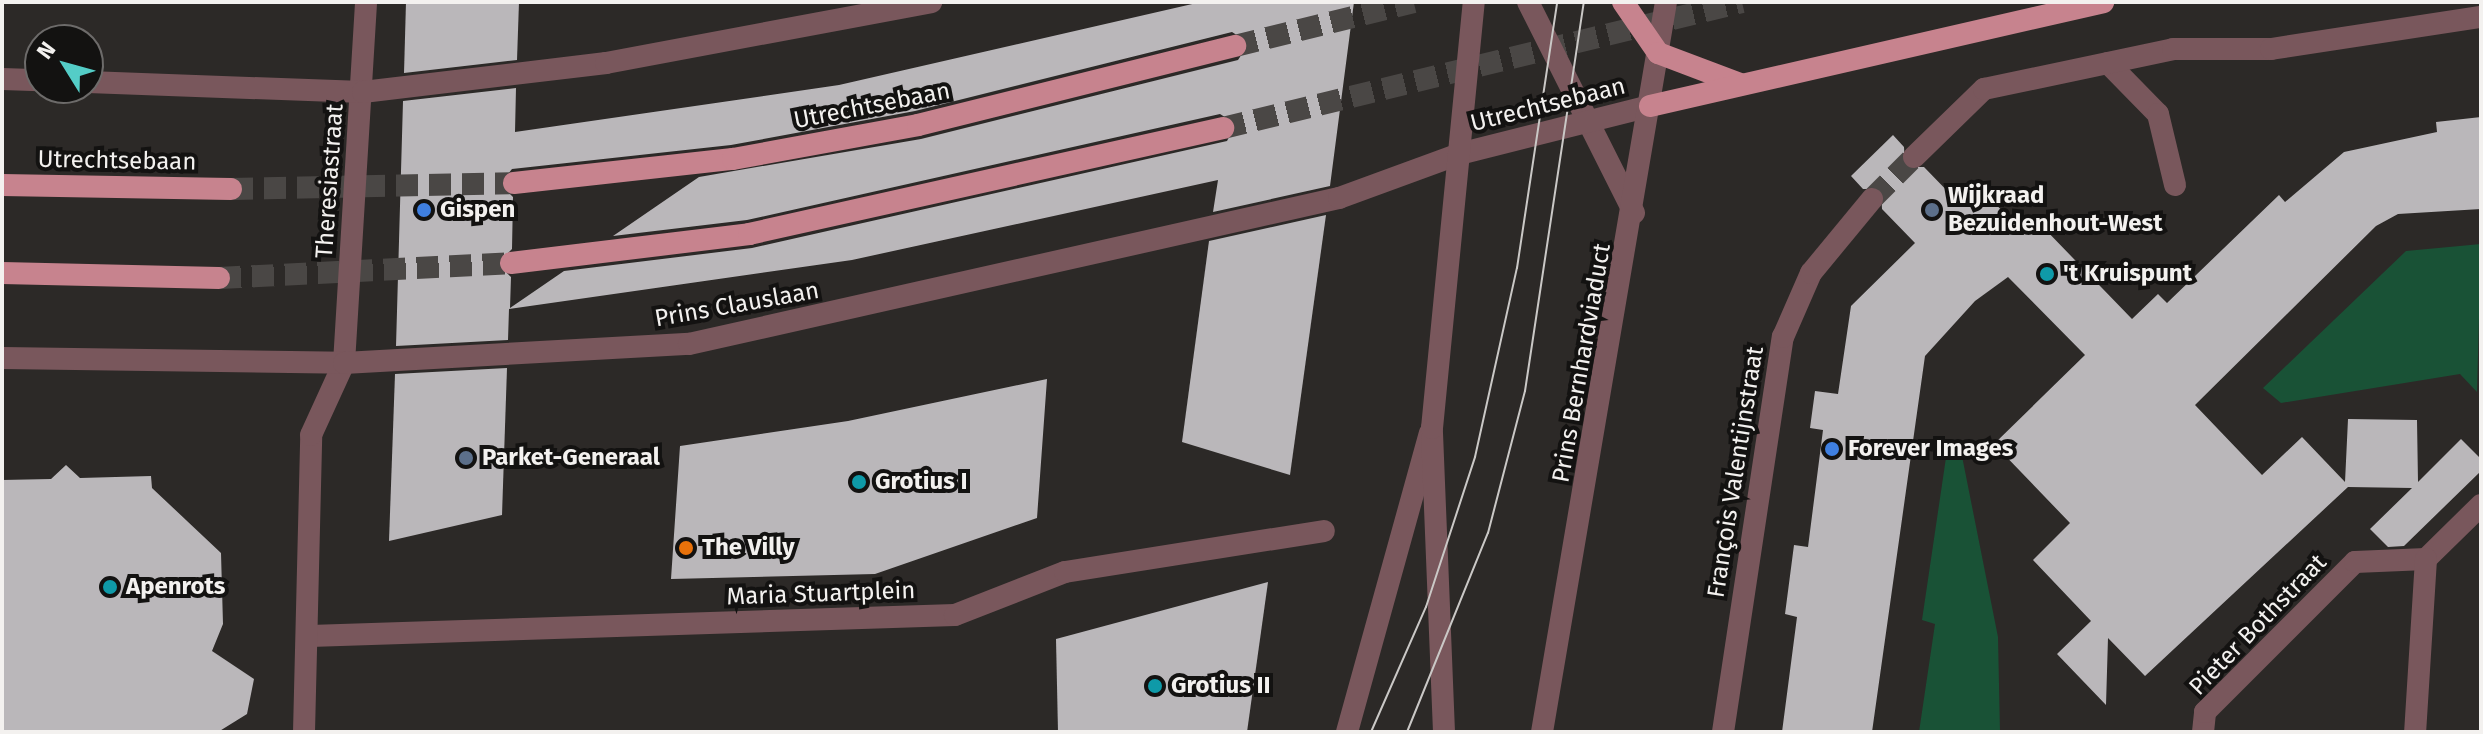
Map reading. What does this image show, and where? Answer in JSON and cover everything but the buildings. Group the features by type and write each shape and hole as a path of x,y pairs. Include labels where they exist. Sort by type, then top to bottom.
{"main road":[{"path":"1623,2 1658,53 1740,84"},
{"path":"1650,106 2103,2"},
{"name":"Utrechtsebaan","path":"514,183 733,159 902,128 1235,46"},
{"path":"511,263 749,234 1223,128"},
{"name":"Utrechtsebaan","path":"2,185 231,189"},
{"path":"2,273 219,278"}],"street":[{"name":"Theresiastraat","path":"344,363 363,92 366,2"},
{"path":"104,83 363,92 606,63 931,2"},
{"path":"1444,732 1432,428 1474,2"},
{"path":"1528,2 1634,213"},
{"name":"Prins Bernhardviaduct","path":"1542,732 1634,213 1666,2"},
{"path":"1914,157 1984,89 2173,49 2271,49 2481,17"},
{"path":"2108,63 2158,114 2175,185"},
{"path":"2,79 24,80"},
{"name":"Utrechtsebaan","path":"1459,154 1650,106"},
{"name":"Prins Clauslaan","path":"2,358 344,363 689,344 1339,198 1459,154"},
{"name":"François Valentijnstraat","path":"1723,732 1783,337 1811,273 1872,199"},
{"path":"304,732 310,636 311,435 344,363"},
{"path":"1347,732 1432,428"},
{"path":"2415,732 2426,559 2481,505"},
{"name":"Maria Stuartplein","path":"310,636 955,615 1065,572 1324,531"},
{"name":"Pieter Bothstraat","path":"2203,732 2205,712 2355,562 2426,559"}],"green space":[{"path":"2481,244 2477,392 2460,374 2281,403 2263,388 2406,251"},
{"path":"1959,441 1998,637 2000,732 1919,732 1935,624 1922,620 1948,444"}],"tunnel":[{"path":"1235,46 1414,2"},
{"path":"1223,128 1742,2"},
{"path":"1872,199 1914,157"},
{"path":"231,189 514,183"},
{"path":"219,278 511,263"}],"tram line":[{"path":"1371,732 1426,607 1475,457 1517,268 1557,2"},
{"path":"1407,732 1488,533 1525,391 1584,2"}],"place":[{"name":"Gispen","path":"424,210"},
{"name":"Wijkraad Bezuidenhout-West","path":"1932,210"},
{"name":"'t Kruispunt","path":"2047,274"},
{"name":"Forever Images","path":"1832,449"},
{"name":"Parket-Generaal","path":"466,458"},
{"name":"Grotius I","path":"859,482"},
{"name":"The Villy","path":"686,548"},
{"name":"Apenrots","path":"110,587"},
{"name":"Grotius II","path":"1155,686"}]}
